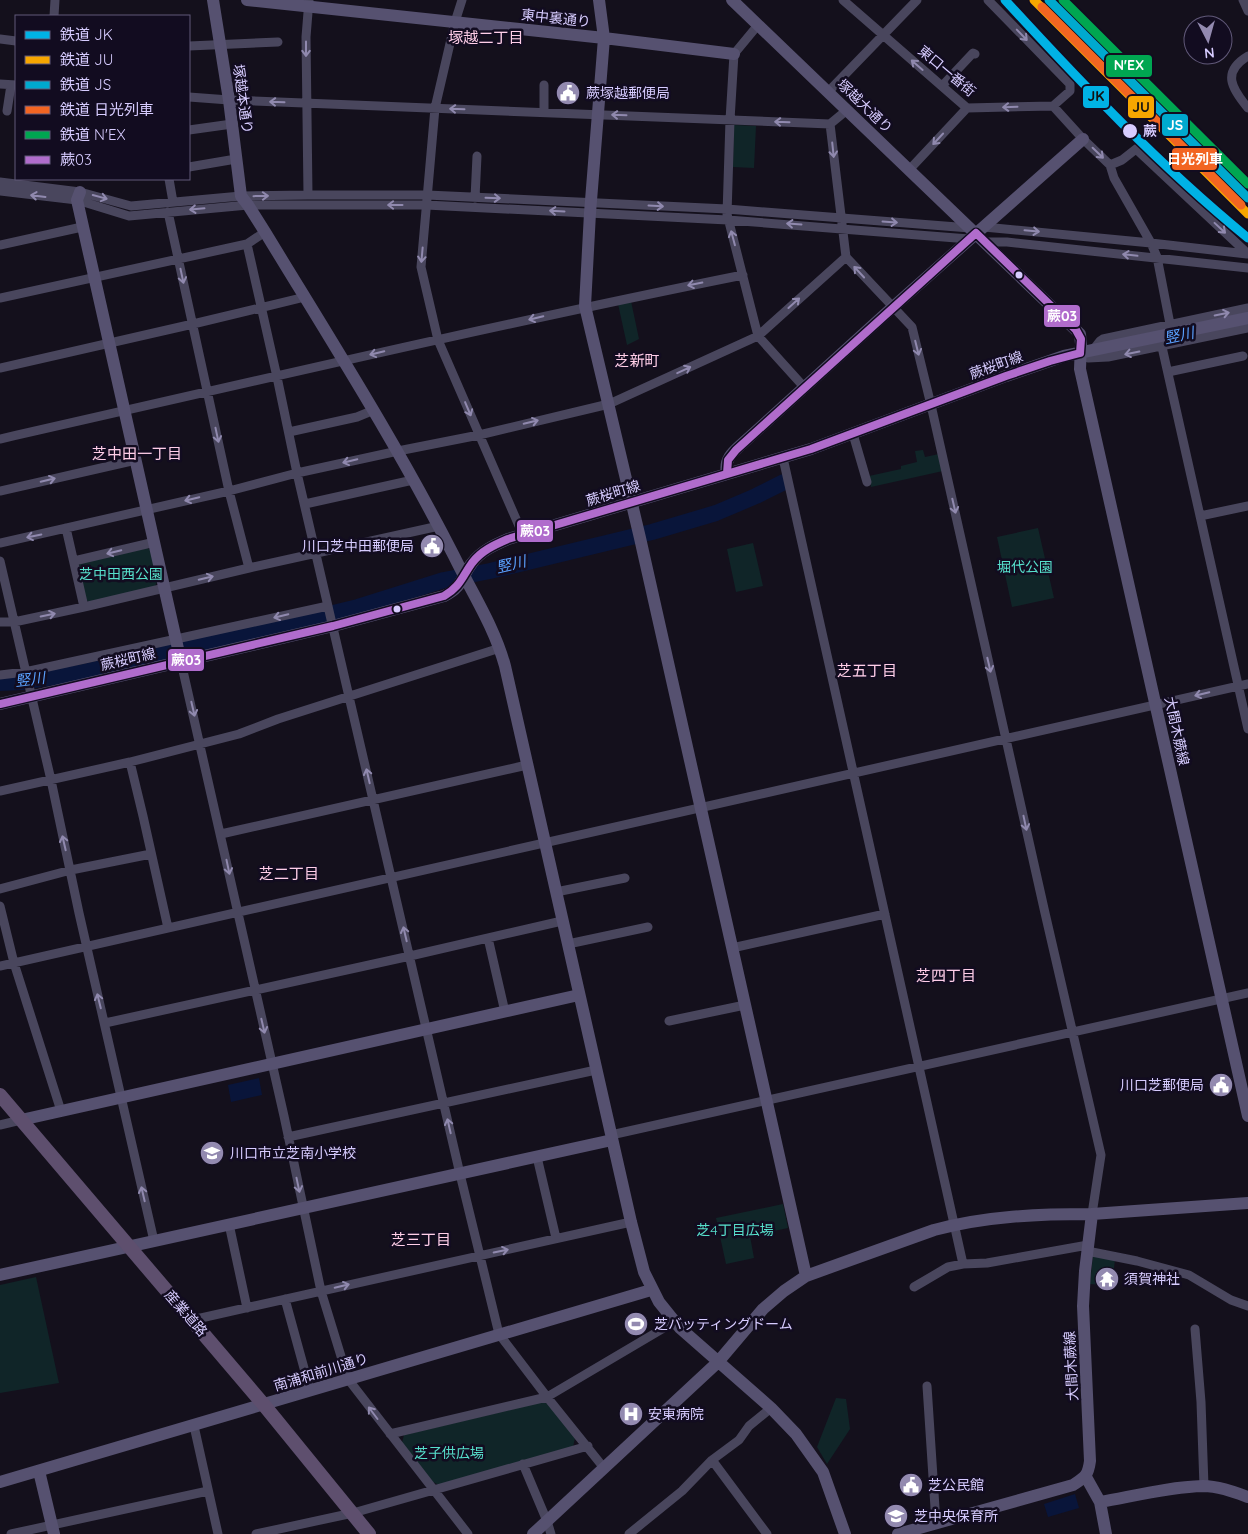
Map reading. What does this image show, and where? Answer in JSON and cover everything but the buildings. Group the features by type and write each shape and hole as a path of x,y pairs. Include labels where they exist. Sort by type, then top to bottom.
{"main road":[{"name":"産業道路","path":"0,1095 264,1405 369,1534"}],"street":[{"path":"54,15 55,0"},
{"name":"塚越本通り","path":"213,0 229,100 236,159 245,201"},
{"name":"東中裏通り","path":"247,0 309,3 734,54"},
{"path":"462,0 435,108 422,267 438,340 523,534"},
{"path":"600,0 604,38 585,306 632,503 806,1276"},
{"name":"塚越大通り","path":"732,0 977,234"},
{"name":"東口一番街","path":"843,0 967,108 1053,106"},
{"path":"828,92 917,0"},
{"path":"988,0 1070,84 1070,91 1053,106 1110,165 1114,178 1157,257 1170,324"},
{"path":"1243,0 1248,11"},
{"path":"308,195 306,37 309,3"},
{"path":"758,25 734,54 730,120 728,220 758,336 804,387"},
{"path":"0,39 15,41"},
{"path":"190,46 278,42"},
{"path":"942,86 974,54"},
{"path":"1246,103 1234,88 1232,74 1235,65 1248,56"},
{"path":"0,84 14,85 7,112"},
{"path":"544,85 544,112"},
{"path":"190,98 830,124 847,110"},
{"path":"909,170 967,108"},
{"path":"190,130 232,124"},
{"path":"830,124 846,257 892,308 912,327 931,405 1101,1155 1092,1214"},
{"path":"727,473 727,462 730,456 804,387 1083,139"},
{"path":"1110,165 1122,160 1136,149 1248,254"},
{"path":"475,198 477,156"},
{"path":"190,167 236,159"},
{"path":"169,180 173,202"},
{"path":"0,182 43,183 129,216 308,195 591,208 727,209 842,223 977,234 1151,243 1248,254"},
{"path":"0,191 78,196 131,206 173,202 475,198 728,220 842,223"},
{"path":"78,196 82,227 201,744 321,1291 348,1379 468,1534"},
{"path":"245,201 398,450 439,526 500,648 611,1138 641,1263 651,1290 674,1322 771,1408 796,1434 823,1472 845,1534"},
{"path":"168,212 229,491 249,568"},
{"path":"0,245 82,227"},
{"path":"0,298 247,244 265,232"},
{"path":"977,234 1007,242 1248,268"},
{"name":"大間木蕨線","path":"977,234 1076,330 1081,339 1080,369 1248,1116"},
{"path":"247,244 297,473 499,1334 604,1468"},
{"path":"0,543 229,491 297,473 398,450 478,435 609,404 758,336 846,257"},
{"path":"0,439 585,306 742,275"},
{"path":"0,368 304,297"},
{"path":"1100,349 1100,341 1103,339 1248,308"},
{"name":"蕨桜町線","path":"0,704 30,693 181,660 444,596 456,589 472,562 486,550 496,544 523,534 783,458 1064,356 1248,318"},
{"path":"1080,353 1088,358 1108,357 1248,328"},
{"path":"1162,347 1248,728"},
{"path":"1168,372 1243,356"},
{"path":"288,432 356,418 374,410"},
{"path":"853,434 867,482"},
{"path":"783,458 963,1264"},
{"path":"0,491 136,460"},
{"path":"305,504 413,480"},
{"path":"1200,516 1248,506"},
{"path":"0,622 14,622 84,607 439,526"},
{"path":"66,528 84,607"},
{"path":"74,561 155,542"},
{"path":"0,561 154,1241"},
{"path":"0,675 26,674 329,608"},
{"path":"0,791 130,762 240,734 278,719 500,648"},
{"path":"0,966 1248,684"},
{"path":"130,762 168,928"},
{"path":"221,834 527,766"},
{"path":"0,889 71,870 151,854"},
{"path":"556,892 625,878"},
{"path":"0,906 14,963 61,1111"},
{"path":"732,948 885,914"},
{"path":"105,1023 562,921"},
{"path":"568,944 648,926"},
{"path":"488,938 505,1012"},
{"path":"0,1275 537,1157 766,1101 1248,993"},
{"path":"0,1125 579,995"},
{"path":"669,1021 745,1005"},
{"path":"288,1137 596,1070"},
{"path":"537,1157 556,1238"},
{"path":"533,1534 718,1362 763,1309 806,1276 934,1230 980,1219 1092,1214 1248,1203"},
{"name":"大間木蕨線","path":"1086,1477 1090,1461 1083,1306 1092,1214"},
{"path":"192,1320 631,1222"},
{"path":"229,1224 247,1308"},
{"path":"914,1287 948,1267 1088,1248 1189,1275 1231,1300 1248,1306"},
{"name":"南浦和前川通り","path":"0,1482 651,1290"},
{"path":"285,1299 310,1390"},
{"path":"390,1434 547,1397 674,1322"},
{"path":"1195,1329 1204,1486"},
{"path":"927,1386 936,1522"},
{"path":"629,1534 682,1491 712,1460 740,1440 749,1426 771,1408"},
{"path":"194,1426 218,1534"},
{"path":"256,1534 296,1530 588,1446"},
{"path":"712,1460 767,1534"},
{"path":"523,1464 551,1534"},
{"path":"39,1471 53,1530"},
{"path":"898,1534 1073,1485 1086,1477 1100,1502 1106,1534"},
{"path":"1100,1502 1174,1489 1204,1486 1248,1497"},
{"path":"11,1534 53,1530 208,1491"}],"green space":[{"path":"734,125 756,126 754,168 733,167"},
{"path":"631,301 639,339 627,345 618,304"},
{"path":"923,450 925,457 939,454 943,471 871,487 869,476 901,469 901,466 917,462 915,451"},
{"name":"堀代公園","path":"1038,528 1054,598 1012,607 997,537"},
{"path":"753,543 763,586 736,592 727,549"},
{"name":"芝中田西公園","path":"147,548 151,550 158,580 154,588 89,602 85,599 79,565 81,563"},
{"name":"芝4丁目広場","path":"783,1204 788,1228 750,1236 754,1258 726,1264 716,1218"},
{"path":"1093,1255 1115,1259 1112,1286 1090,1284"},
{"path":"36,1277 59,1383 0,1393 0,1285"},
{"path":"836,1398 846,1399 850,1429 827,1464 817,1447"},
{"name":"芝子供広場","path":"542,1402 549,1404 575,1438 573,1447 439,1485 433,1482 402,1443 404,1435"}],"water":[{"path":"259,1078 262,1095 231,1102 228,1085"},
{"path":"1075,1494 1079,1508 1048,1517 1044,1504"}],"waterway":[{"name":"竪川","path":"0,683 21,682 79,673 147,658 358,607 444,580 490,571 652,532 716,513 784,482"}],"rail line":[{"name":"JK","path":"1005,0 1122,124 1215,211 1248,238"},
{"name":"JU","path":"1034,0 1248,214"},
{"name":"JS","path":"1049,0 1248,198"},
{"name":"N'EX","path":"1063,0 1248,184"},
{"name":"日光列車","path":"1042,7 1241,205"}],"transit line":[{"name":"蕨03","path":"976,233 1076,330 1081,339 1080,353"},
{"name":"蕨03","path":"727,473 728,460 736,450 976,233"},
{"name":"蕨03","path":"0,704 333,626 444,596 457,585 479,555 508,539 811,449 1006,376 1080,353"}],"place":[{"name":"蕨塚越郵便局","path":"568,93"},
{"name":"蕨","path":"1130,131"},
{"name":"川口芝中田郵便局","path":"432,546"},
{"name":"川口芝郵便局","path":"1221,1085"},
{"name":"川口市立芝南小学校","path":"212,1153"},
{"name":"須賀神社","path":"1107,1279"},
{"name":"芝バッティングドーム","path":"636,1324"},
{"name":"安東病院","path":"631,1414"},
{"name":"芝公民館","path":"911,1485"},
{"name":"芝中央保育所","path":"896,1516"}],"district":[{"name":"塚越二丁目","path":"486,37"},
{"name":"芝新町","path":"637,360"},
{"name":"芝中田一丁目","path":"137,453"},
{"name":"芝五丁目","path":"867,670"},
{"name":"芝二丁目","path":"289,873"},
{"name":"芝四丁目","path":"946,975"},
{"name":"芝三丁目","path":"421,1239"}]}
